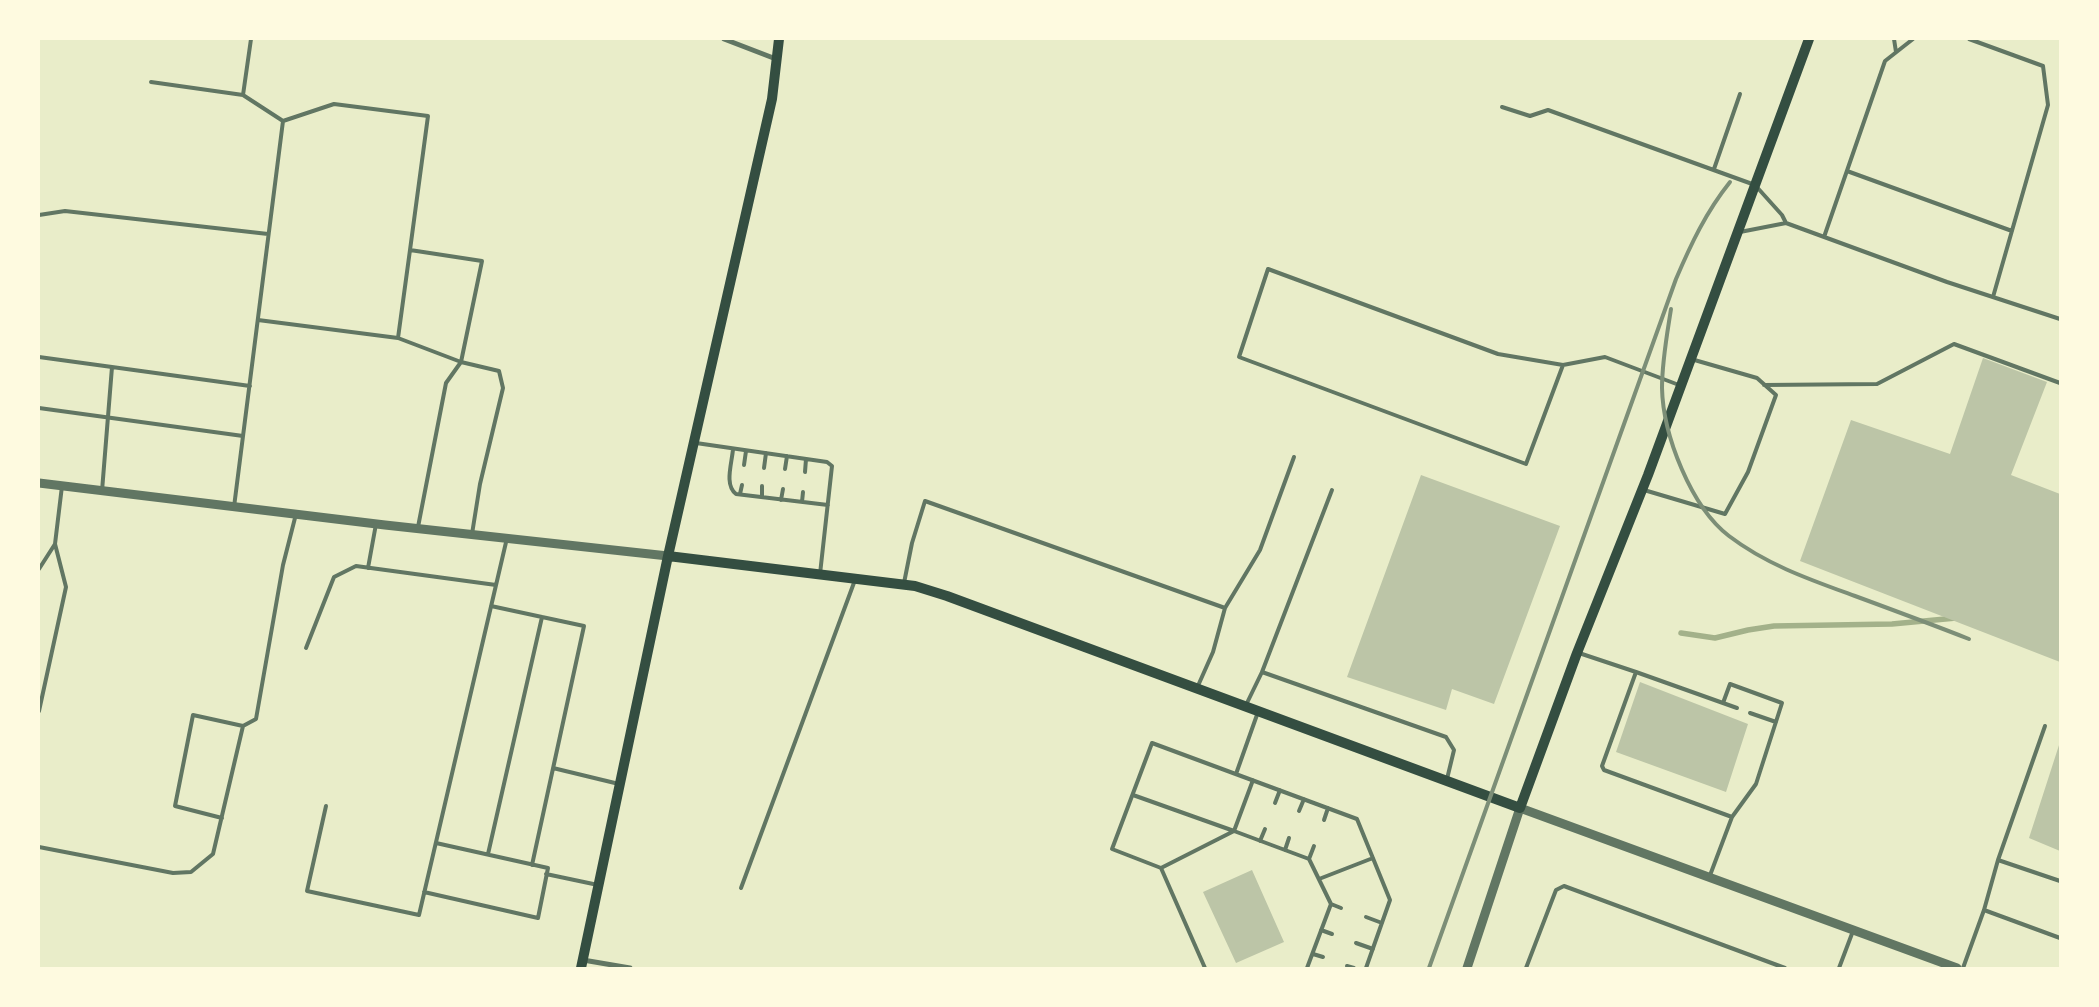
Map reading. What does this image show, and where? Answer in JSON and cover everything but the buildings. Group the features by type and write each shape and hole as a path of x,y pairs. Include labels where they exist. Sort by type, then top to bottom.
{"main road":[{"path":"582,964 693,442 772,99 779,39"},
{"path":"668,556 856,578 904,585 947,596 1246,705 1520,808 1577,653 1642,490 1809,39"}],"street":[{"path":"724,39 776,59"},
{"path":"39,483 418,529 668,556"},
{"path":"1467,968 1520,808 1957,968"},
{"path":"582,964 630,968"}],"lane":[{"path":"243,95 251,39"},
{"path":"1894,39 1896,52"},
{"path":"1824,237 1885,61 1912,39"},
{"path":"1968,39 2042,66 2048,105 1993,297"},
{"path":"150,82 243,95 283,121"},
{"path":"1714,169 1740,94"},
{"path":"283,121 334,104 428,116 398,338"},
{"path":"1502,107 1530,116 1548,110 1755,185 1782,215 1786,223"},
{"path":"234,507 283,121"},
{"path":"1847,171 2012,231"},
{"path":"39,215 65,211 268,234"},
{"path":"1738,233 1786,223 2060,319"},
{"path":"410,250 482,261 461,362 446,383 418,529"},
{"path":"1563,365 1526,464 1239,357 1268,269 1498,354 1563,365 1605,357 1681,386"},
{"path":"258,320 398,338 461,362 499,371 502,388 480,484 472,534"},
{"path":"1764,385 1877,384 1954,344 2060,383"},
{"path":"39,357 250,386"},
{"path":"1642,490 1725,514 1748,472 1776,395 1757,378 1691,359"},
{"path":"102,491 112,367"},
{"path":"39,408 243,436"},
{"path":"693,442 827,462 832,466 820,574"},
{"path":"734,449 729,484 731,490 740,494 828,506"},
{"path":"744,465 746,450"},
{"path":"764,468 766,453"},
{"path":"785,469 787,456"},
{"path":"1197,688 1213,652 1226,608 1260,550 1294,457"},
{"path":"804,472 806,459"},
{"path":"740,494 742,485"},
{"path":"39,711 66,587 55,544 62,486"},
{"path":"762,486 762,497"},
{"path":"782,500 783,489"},
{"path":"1246,705 1262,672 1332,490"},
{"path":"802,502 803,492"},
{"path":"904,585 912,543 925,501 1226,608"},
{"path":"222,818 175,806 193,715 243,726 256,720 282,565 296,514"},
{"path":"368,568 376,524"},
{"path":"326,806 308,891 419,915 507,538"},
{"path":"39,569 55,544"},
{"path":"306,648 334,577 356,566 496,585"},
{"path":"740,888 856,578"},
{"path":"491,606 584,626 532,864"},
{"path":"488,854 542,617"},
{"path":"1577,653 1737,708"},
{"path":"1262,672 1446,737 1454,750 1446,780"},
{"path":"1636,672 1602,766 1604,770 1732,817"},
{"path":"1709,878 1732,817 1756,784 1782,703 1730,684 1723,703"},
{"path":"1236,774 1258,710"},
{"path":"1750,713 1776,722"},
{"path":"39,847 173,873 191,872 213,854 243,726"},
{"path":"1963,968 1984,910 1998,860 2045,726"},
{"path":"1205,968 1161,868 1112,849 1152,743 1357,818 1390,900 1366,968"},
{"path":"553,768 620,784"},
{"path":"1161,868 1234,832 1253,780"},
{"path":"1275,803 1280,790"},
{"path":"1133,795 1309,859 1331,904 1341,908"},
{"path":"1300,811 1304,799"},
{"path":"1324,820 1328,808"},
{"path":"1260,841 1265,829"},
{"path":"1285,850 1290,838"},
{"path":"424,892 538,918 548,868 436,843"},
{"path":"1309,859 1314,846"},
{"path":"1319,879 1373,858"},
{"path":"1998,860 2060,881"},
{"path":"546,874 599,885"},
{"path":"1526,968 1556,890 1564,886 1785,968"},
{"path":"1307,968 1331,904"},
{"path":"1984,910 2060,938"},
{"path":"1366,917 1382,923"},
{"path":"1322,930 1332,934"},
{"path":"1839,968 1853,931"},
{"path":"1356,943 1373,949"},
{"path":"1313,954 1323,957"},
{"path":"1347,966 1354,968"}],"waterway":[{"path":"1681,633 1715,638 1774,626 1892,624 1956,618"}],"railway":[{"path":"1429,968 1676,279 1700,229 1730,182"},
{"path":"1671,309 1662,378 1664,407 1668,427 1674,448 1691,489 1715,523 1729,536 1774,564 1969,639"}]}
